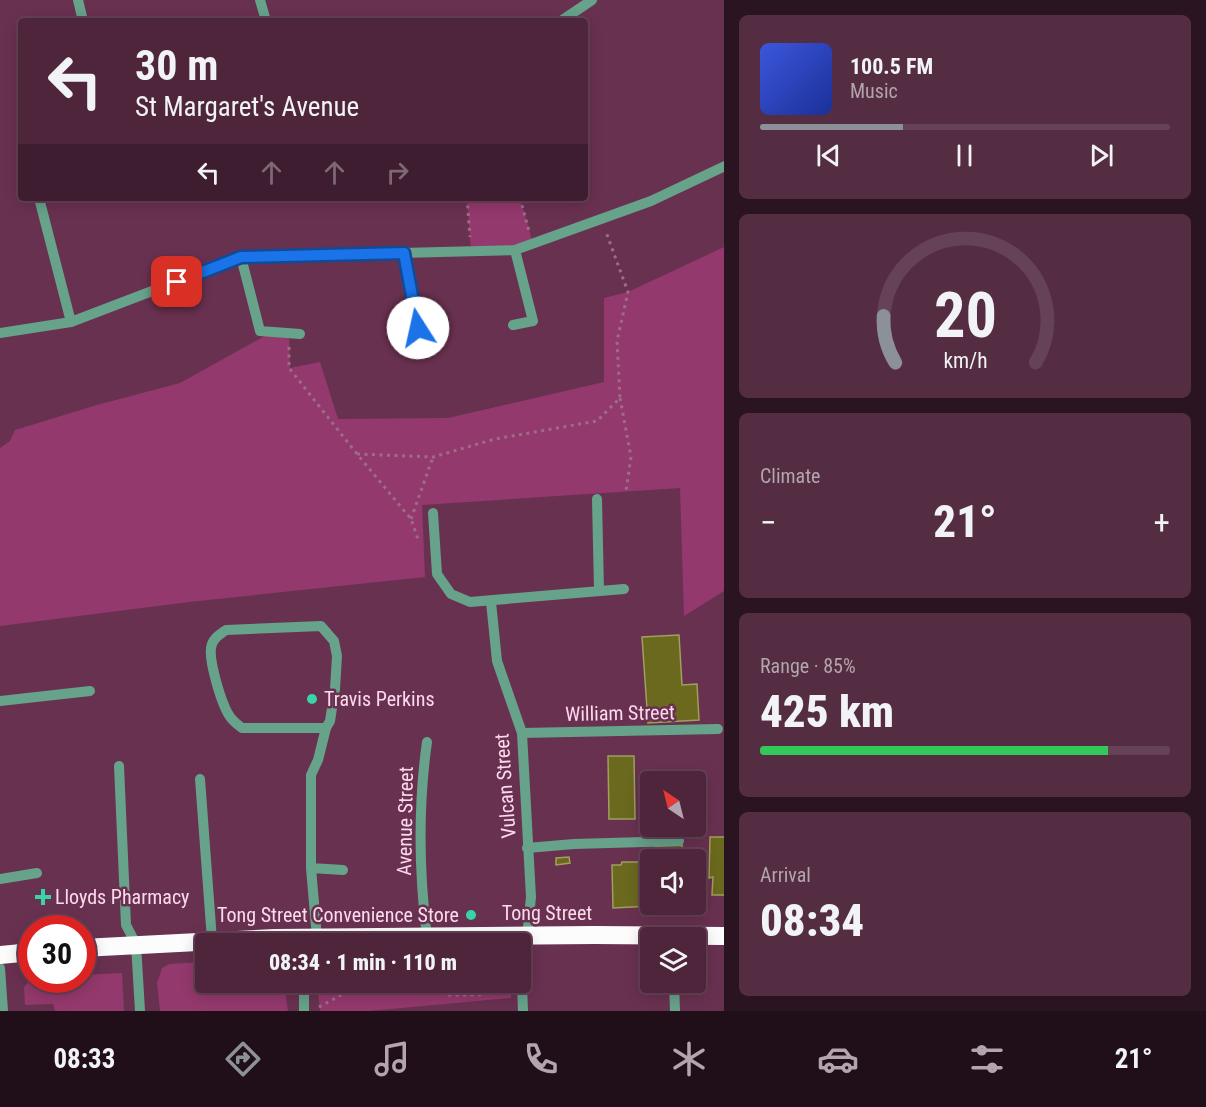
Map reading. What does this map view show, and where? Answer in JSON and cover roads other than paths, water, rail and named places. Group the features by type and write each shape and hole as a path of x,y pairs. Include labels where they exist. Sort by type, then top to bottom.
{"highway":[{"name":"Tong Street","path":"531,936 640,937"},
{"name":"Tong Street","path":"706,936 724,936"},
{"name":"Tong Street","path":"96,947 195,941"},
{"path":"0,955 18,953"}],"street":[{"path":"78,0 82,18"},
{"path":"260,0 265,18"},
{"path":"565,18 592,0"},
{"path":"0,333 71,322 241,257 515,250 651,201 724,166"},
{"path":"40,201 71,322"},
{"path":"513,325 533,321 515,250"},
{"path":"404,253 418,328 439,329"},
{"path":"241,257 260,331 294,333"},
{"path":"597,499 599,590"},
{"path":"433,513 437,573 451,594 470,603 624,589"},
{"name":"Vulcan Street","path":"490,602 497,661 522,733 531,897 528,933"},
{"path":"308,933 311,775 330,721 337,656 334,641 321,626 226,630 216,637 211,647 220,690 230,717 242,728 326,728"},
{"path":"0,701 90,691"},
{"name":"William Street","path":"522,733 718,729"},
{"name":"Avenue Street","path":"426,742 422,779 422,899 426,933"},
{"path":"119,766 126,926 136,944 140,1011"},
{"path":"200,778 211,933"},
{"path":"527,848 574,844 680,841"},
{"path":"311,868 343,870"},
{"path":"0,879 38,873"},
{"path":"0,968 3,1011"},
{"path":"304,993 304,1011"},
{"name":"Vulcan Street","path":"523,993 524,1011"},
{"path":"674,993 675,1011"}],"place":[{"name":"Travis Perkins","path":"312,699"},
{"name":"Lloyds Pharmacy","path":"43,897"},
{"name":"Tong Street Convenience Store","path":"471,915"}]}
